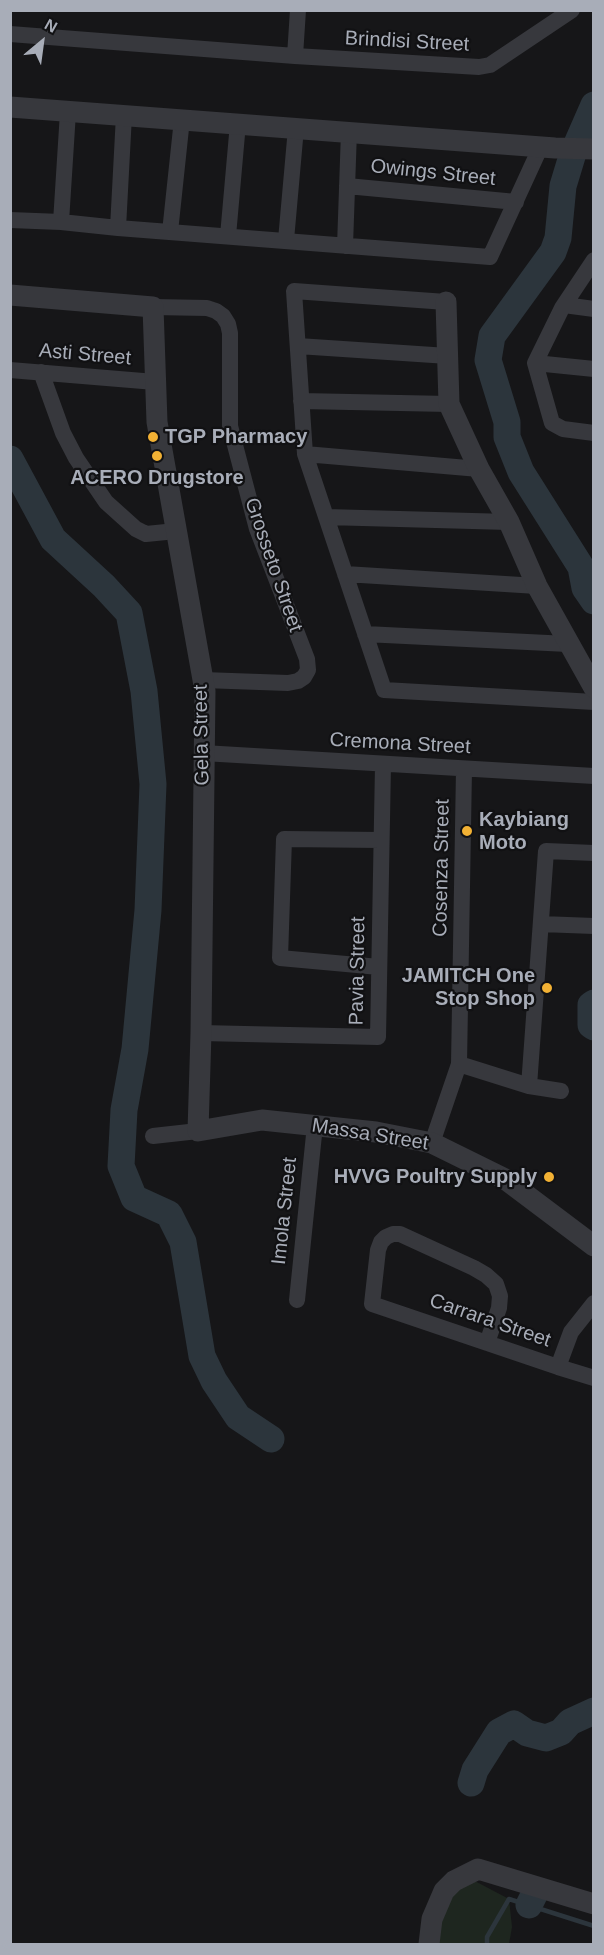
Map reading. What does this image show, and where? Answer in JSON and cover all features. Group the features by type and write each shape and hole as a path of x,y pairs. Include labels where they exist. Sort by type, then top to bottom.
{"street":[{"path":"295,56 298,10"},
{"name":"Brindisi Street","path":"10,34 295,56 479,67 490,65 572,10"},
{"path":"10,107 548,147 594,148"},
{"path":"61,222 68,112"},
{"path":"118,228 124,115"},
{"path":"170,232 182,119"},
{"path":"228,236 238,123"},
{"path":"286,240 296,128"},
{"path":"345,246 349,131"},
{"path":"10,220 61,222 490,257 516,202 548,147"},
{"name":"Owings Street","path":"347,186 516,202"},
{"path":"594,260 564,305 535,363 552,423 563,429 594,433"},
{"path":"594,688 537,586 509,522 479,469 449,404 446,302 294,291 305,454 384,690 594,702"},
{"name":"Grosseto Street","path":"10,295 153,307 207,308 223,316 228,324 230,333 230,426 257,529 307,659 308,670 298,681 288,683 203,680"},
{"path":"564,305 594,309"},
{"name":"Gela Street","path":"153,307 157,422 205,691 198,1131"},
{"path":"298,346 448,356"},
{"path":"535,363 594,369"},
{"name":"Asti Street","path":"10,370 155,382"},
{"path":"41,372 63,434 76,458 106,502 136,529 146,534 176,531"},
{"path":"301,401 449,404"},
{"path":"305,454 479,469"},
{"path":"326,517 509,522"},
{"path":"345,574 537,586"},
{"path":"365,634 568,644"},
{"name":"Cremona Street","path":"203,753 594,776"},
{"name":"Pavia Street","path":"201,1033 378,1036 383,765"},
{"name":"Cosenza Street","path":"432,1143 459,1064 464,769"},
{"path":"379,967 280,958 284,839 381,840"},
{"path":"529,1086 546,851 594,854"},
{"path":"542,924 594,926"},
{"path":"459,1064 529,1086 561,1091"},
{"name":"Massa Street","path":"153,1136 262,1120 376,1132 432,1143 505,1179 594,1246"},
{"name":"Imola Street","path":"297,1300 315,1125"},
{"name":"Carrara Street","path":"487,1343 499,1308 500,1296 496,1284 474,1268 400,1234 393,1234 381,1242 378,1250 372,1304 487,1343 594,1378"},
{"path":"558,1366 571,1332 594,1303"},
{"path":"429,1944 432,1919 444,1891 454,1881 478,1869 594,1904"}],"shaded area":[{"path":"471,1879 509,1899 512,1927 509,1944 435,1944 440,1899"}],"waterway":[{"path":"594,105 573,153 563,186 558,238 553,252 492,336 488,360 507,422 507,437 521,472 581,567 585,588 594,601"},
{"path":"10,459 53,539 104,586 129,613 144,691 153,784 148,910 135,1049 124,1110 121,1166 134,1198 169,1214 183,1242 202,1356 214,1381 238,1417 271,1439"},
{"path":"594,1003 591,1005 591,1025 594,1027"},
{"path":"471,1783 475,1770 499,1732 514,1724 527,1733 546,1738 561,1732 570,1722 594,1711"},
{"path":"529,1905 535,1893"},
{"path":"487,1944 487,1937 509,1899 594,1926"}],"place":[{"name":"TGP Pharmacy","path":"153,437"},
{"name":"ACERO Drugstore","path":"157,456"},
{"name":"Kaybiang Moto","path":"467,831"},
{"name":"JAMITCH One Stop Shop","path":"547,988"},
{"name":"HVVG Poultry Supply","path":"549,1177"}]}
